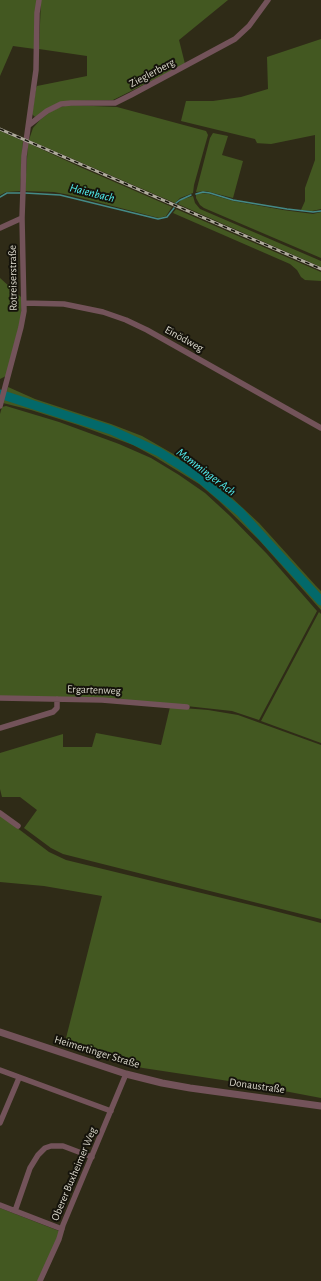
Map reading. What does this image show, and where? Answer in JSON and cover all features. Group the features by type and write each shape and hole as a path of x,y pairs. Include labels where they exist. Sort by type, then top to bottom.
{"street":[{"name":"Rotreiserstraße","path":"1,403 21,327 24,303 22,218 24,156 34,84 39,0"},
{"name":"Zieglerberg","path":"29,125 47,111 61,104 116,103 235,39 249,26 268,0"},
{"path":"0,228 22,218"},
{"name":"Einödweg","path":"24,303 64,304 103,312 126,320 147,330 321,428"},
{"name":"Ergartenweg","path":"0,698 107,700 187,707"},
{"path":"0,728 53,712 57,708 57,699"},
{"path":"0,813 18,826"},
{"name":"Heimertinger Straße","path":"0,1032 126,1074 190,1088"},
{"path":"0,1070 111,1111"},
{"name":"Oberer Buxheimer Weg","path":"40,1281 59,1239 126,1074"},
{"path":"0,1123 19,1078"},
{"name":"Donaustraße","path":"190,1088 321,1106"},
{"path":"15,1211 30,1168 38,1154 45,1148 51,1146 63,1146 92,1157"},
{"path":"0,1205 62,1229"}],"green space":[{"path":"0,0 37,0 35,49 13,46 0,76"},
{"path":"41,0 228,0 179,40 185,64 113,100 74,101 35,117 32,114 37,86 87,76 87,56 39,49"},
{"path":"321,39 321,209 312,211 301,210 305,201 305,188 315,160 315,135 271,144 255,143 257,143 255,139 181,121 186,101 213,101 241,97 268,89 267,57"},
{"path":"69,105 117,107 206,131 208,135 193,193 180,198 175,203 29,140 33,128 40,120 51,111"},
{"path":"0,131 23,141 20,191 6,192 0,195"},
{"path":"213,133 228,136 222,155 243,161 233,198 206,191 196,192 210,138"},
{"path":"28,143 172,207 166,216 159,218 70,195 54,192 25,191"},
{"path":"201,193 233,201 283,210 313,214 321,212 321,258 204,208 200,205 196,198 196,195"},
{"path":"193,196 195,203 200,209 321,261 321,267 178,204 181,200"},
{"path":"176,209 321,272 321,281 305,280 290,264 173,213"},
{"path":"0,278 21,297 22,301 21,318 6,376 0,379"},
{"path":"8,387 35,399 111,424 142,436 196,467 215,482 259,523 321,591 321,610 259,540 219,501 199,484 133,445 78,425 3,403"},
{"path":"6,406 59,422 119,444 151,458 179,475 205,493 230,516 267,554 317,611 259,720 232,711 168,704 0,697 0,414 2,407"},
{"path":"319,612 321,614 321,743 261,721"},
{"path":"170,707 208,710 238,715 321,745 321,919 63,854 51,848 24,828 37,810 20,797 2,797 0,789 0,753 63,734 63,747 92,747 96,733 161,745"},
{"path":"0,815 49,852 66,860 321,923 321,1098 242,1083 143,1068 104,1059 64,1046 102,896 44,886 0,882"},
{"path":"0,1208 59,1231 38,1281 0,1281"}],"waterway":[{"name":"Haienbach","path":"196,194 203,192 233,200 287,209 313,212 321,211"},
{"name":"Haienbach","path":"0,197 7,193 21,193"},
{"name":"Haienbach","path":"25,193 60,195 158,219 167,217 174,208"},
{"name":"Haienbach","path":"176,203 191,195"},
{"name":"Memminger Ach","path":"0,394 111,430 159,452 183,467 201,479 240,512 321,601"}],"railway":[{"path":"0,129 321,269"}]}
